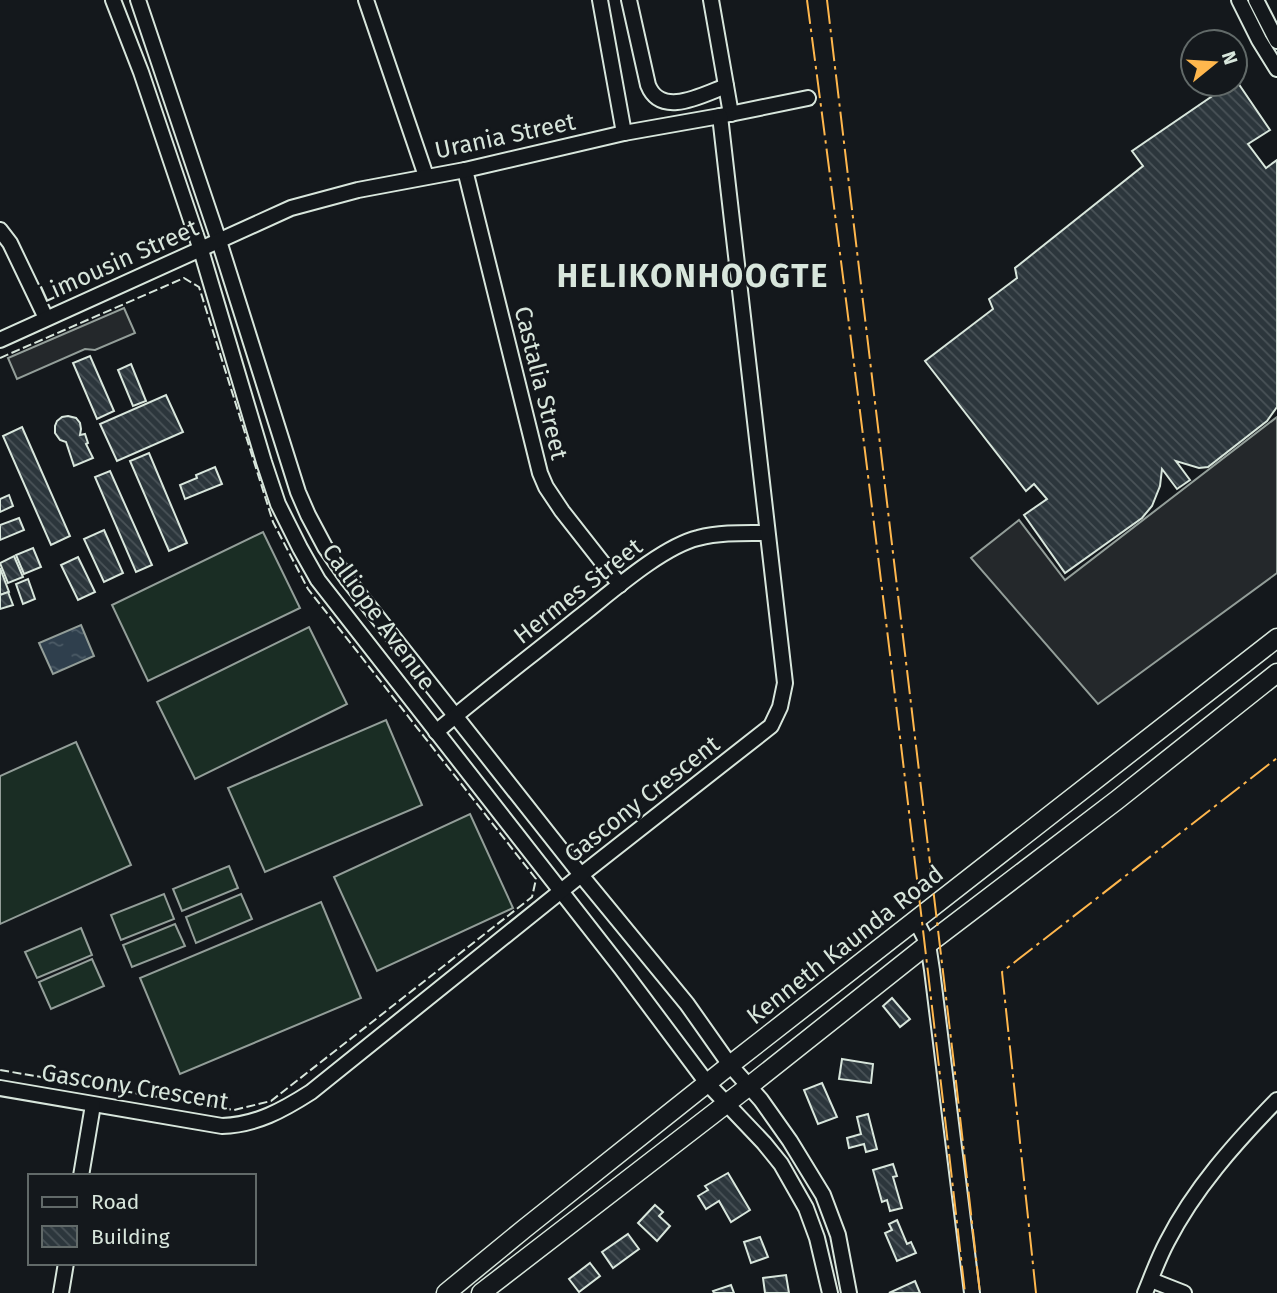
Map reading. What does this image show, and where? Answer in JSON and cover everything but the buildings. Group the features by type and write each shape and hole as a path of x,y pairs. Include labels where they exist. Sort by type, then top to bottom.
{"main road":[{"name":"Kenneth Kaunda Road","path":"446,1293 730,1065 1277,638"},
{"name":"Kenneth Kaunda Road","path":"481,1293 1277,673"},
{"path":"489,1258 505,1275"}],"street":[{"name":"Calliope Avenue","path":"113,0 141,72 201,250 278,504 300,548 318,579 708,1083 781,1164 806,1208 817,1238 830,1293"},
{"name":"Calliope Avenue","path":"138,0 219,241 289,465 308,515 325,547 455,717 688,1004 730,1065 761,1100 790,1141 823,1195 838,1235 849,1293"},
{"path":"366,0 426,176"},
{"path":"600,0 624,133"},
{"path":"629,0 652,94 663,101 678,104 726,86"},
{"name":"Gascony Crescent","path":"0,1088 222,1126 247,1124 272,1115 311,1092 758,737 777,717 785,683 767,533 725,115 726,86 711,0"},
{"path":"1239,0 1258,38 1275,61"},
{"path":"1255,0 1275,34 1258,38"},
{"path":"141,72 161,65"},
{"name":"Urania Street","path":"219,241 291,208 358,190 465,170 624,133 808,98"},
{"name":"Castalia Street","path":"465,170 540,474 562,511 620,585"},
{"path":"0,230 10,243 47,318"},
{"name":"Limousin Street","path":"0,340 219,241"},
{"name":"Hermes Street","path":"436,732 660,556 697,538 732,533 767,533"},
{"path":"916,921 928,944 972,1293"},
{"path":"1184,1293 1148,1286 1167,1243 1206,1180 1248,1129 1277,1100"},
{"path":"81,1174 93,1105"},
{"path":"61,1293 66,1265"}],"green space":[{"path":"263,532 300,608 148,681 112,605"},
{"path":"309,627 347,704 195,779 157,702"},
{"path":"386,720 422,805 265,872 228,788"},
{"path":"76,742 131,865 0,924 0,776"},
{"path":"470,814 513,908 377,971 334,877"},
{"path":"229,866 238,888 182,911 173,889"},
{"path":"164,894 174,919 121,940 111,915"},
{"path":"241,894 252,919 196,943 186,917"},
{"path":"321,902 361,998 180,1074 140,978"},
{"path":"175,924 185,946 132,967 123,945"},
{"path":"81,928 92,955 37,978 25,952"},
{"path":"92,959 104,986 51,1009 39,982"}],"shaded area":[{"path":"124,308 135,333 95,350 85,349 17,379 8,358"},
{"path":"1277,417 1277,573 1098,704 971,558 1019,520 1065,580"}],"water":[{"path":"81,625 94,656 53,674 39,643"}],"fence":[{"path":"0,358 184,278 199,287 273,522 308,589 536,879 532,897 271,1101 234,1110 0,1070"}],"power":[{"path":"807,0 889,646 965,1293"},
{"path":"827,0 980,1293"},
{"path":"1036,1293 1002,972 1277,758"}],"district":[{"name":"HELIKONHOOGTE","path":"693,276"}]}
